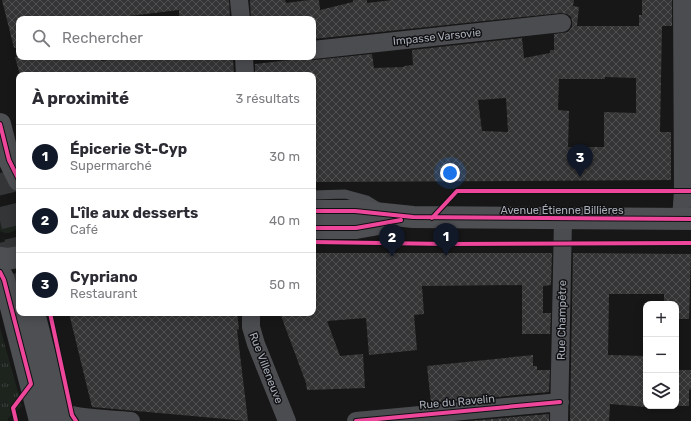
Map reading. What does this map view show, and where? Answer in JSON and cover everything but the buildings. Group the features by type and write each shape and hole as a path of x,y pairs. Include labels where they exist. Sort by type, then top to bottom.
{"main road":[{"path":"0,124 9,160 16,174"},
{"path":"0,181 8,179 16,180"},
{"name":"Avenue Étienne Billières","path":"316,210 355,211 413,217 686,219"},
{"name":"Avenue Étienne Billières","path":"316,228 356,228 413,217"},
{"path":"0,258 7,259 16,258"},
{"path":"12,281 4,280 40,421"},
{"path":"26,316 65,419"},
{"path":"35,316 65,419"},
{"path":"50,316 65,419"}],"street":[{"path":"239,0 241,16"},
{"path":"682,0 683,191 686,219"},
{"name":"Impasse Varsovie","path":"316,50 562,23"},
{"path":"244,60 245,72"},
{"name":"Rue Champêtre","path":"559,421 564,219"},
{"name":"Rue Villeneuve","path":"251,316 251,327 256,344 287,421"},
{"name":"Rue du Ravelin","path":"356,421 560,402"},
{"path":"65,419 90,417 131,421"}],"lane":[{"path":"316,194 345,194 367,200 392,215"}],"green space":[{"path":"9,206 16,209 16,229 14,231 7,233 0,231 0,207"},
{"path":"0,328 22,406 8,418 8,421 0,421"}],"tunnel":[{"path":"0,173 16,240"},
{"path":"8,241 16,275"}],"cycle path":[{"path":"0,124 9,160 16,174"},
{"path":"432,218 457,191 691,191"},
{"path":"316,211 355,211 413,217 691,219"},
{"path":"316,228 356,228 401,220"},
{"path":"316,242 447,244 691,243"},
{"path":"0,272 4,280 31,384 13,408 16,421"},
{"path":"51,316 72,415 76,421"},
{"path":"356,421 560,402"}],"place":[{"name":"Cypriano","path":"580,177"},
{"name":"Épicerie St-Cyp","path":"446,256"},
{"name":"L'île aux desserts","path":"392,257"}]}
